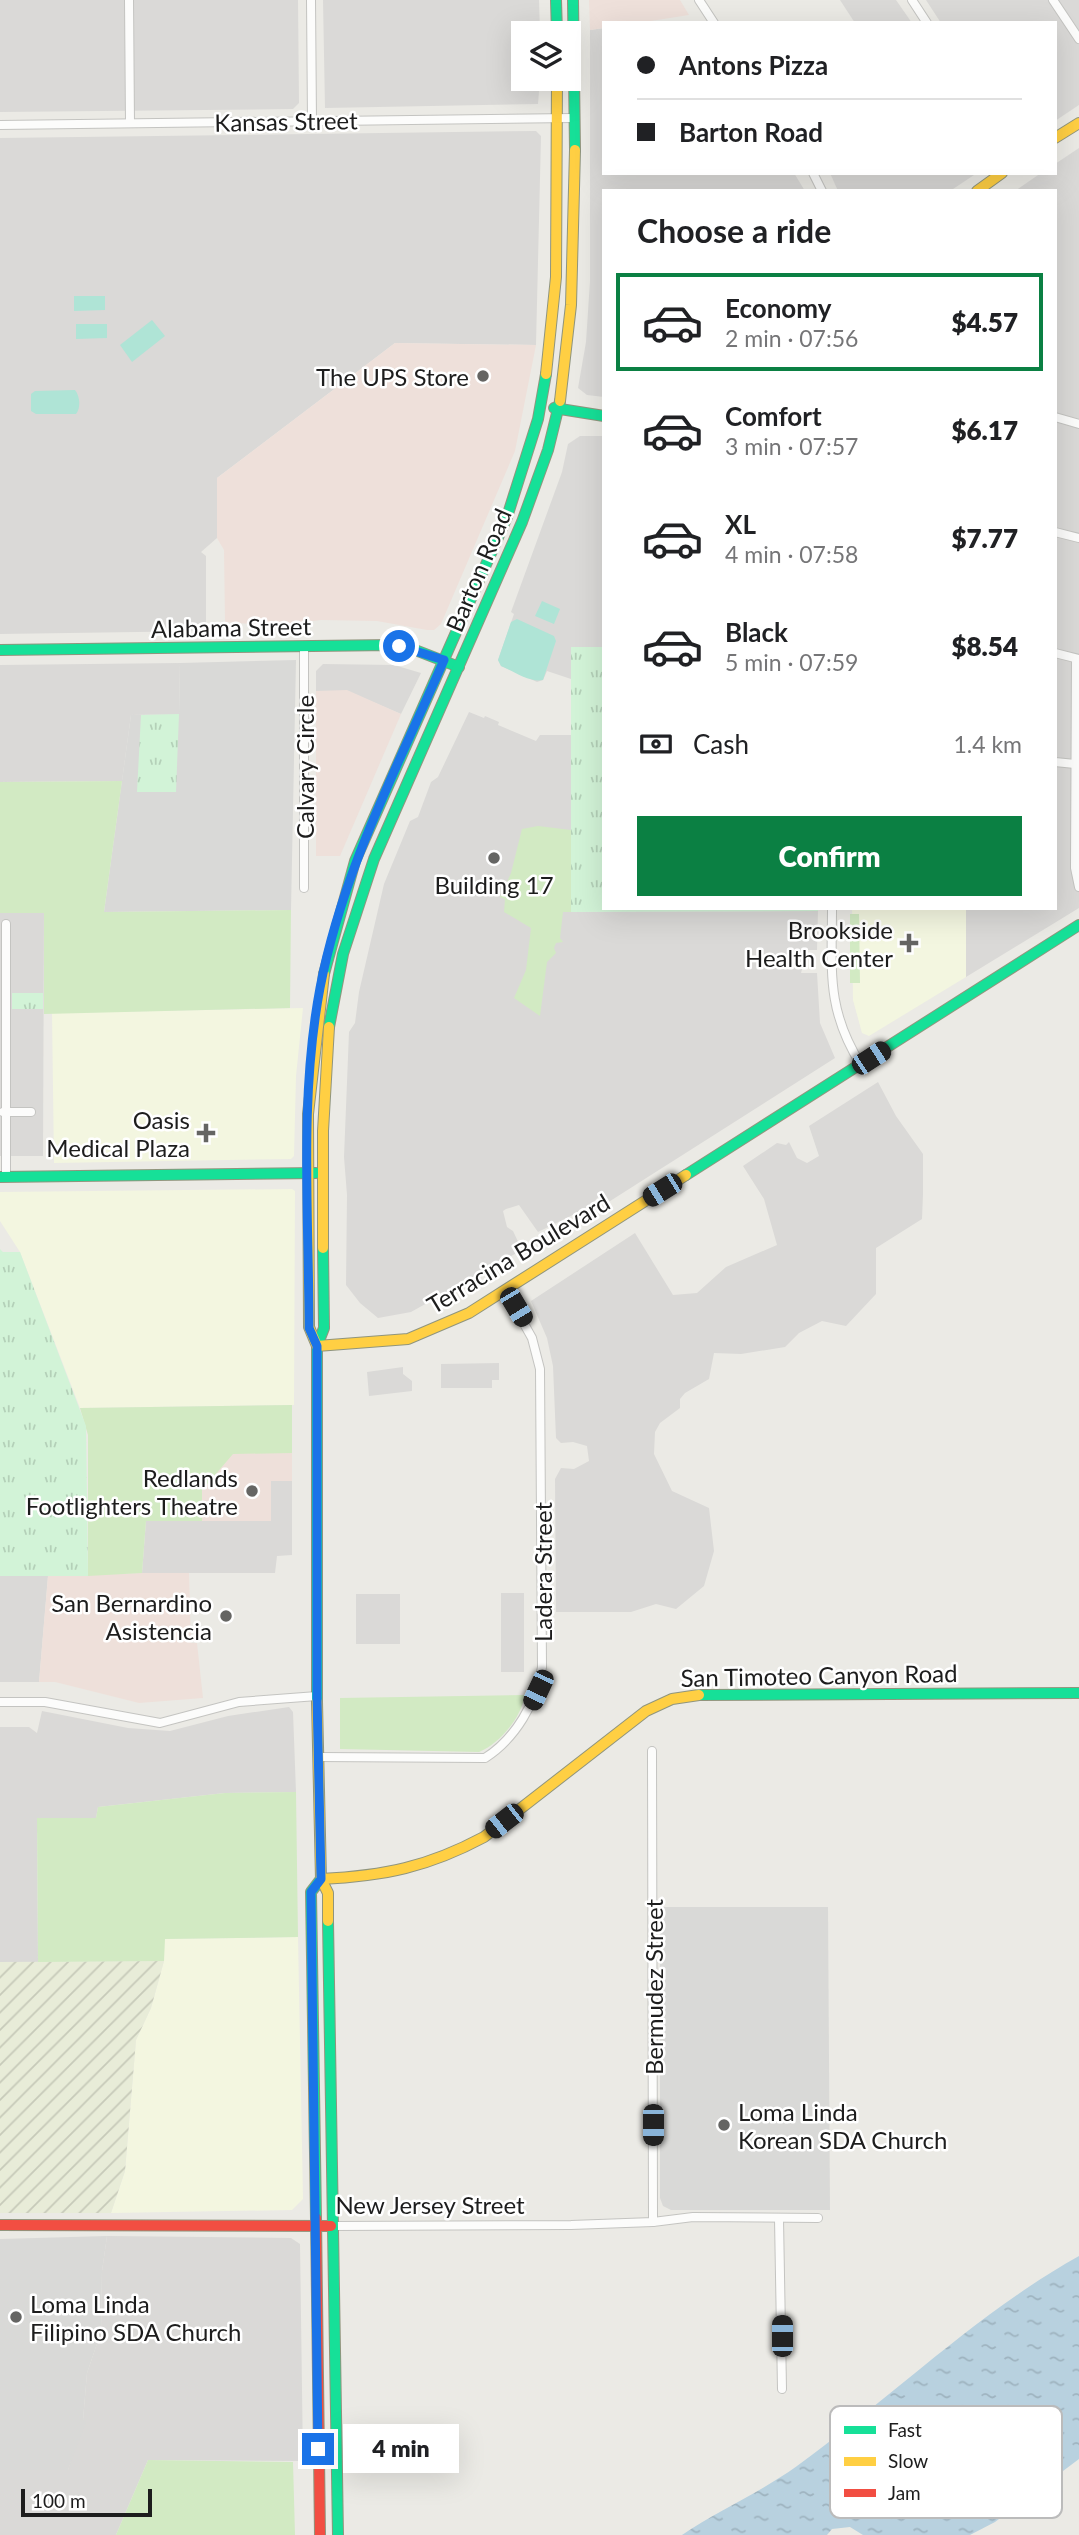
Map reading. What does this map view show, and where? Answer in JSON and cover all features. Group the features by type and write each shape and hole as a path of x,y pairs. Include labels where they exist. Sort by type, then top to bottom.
{"main road":[{"path":"556,0 557,21"},
{"name":"Barton Road","path":"338,2535 331,2226 328,1893 321,1879 317,1696 317,1346 324,1328 323,1172 327,1066 336,990 355,912 374,859 522,522 542,468 558,408 571,316 573,0"},
{"name":"Barton Road","path":"317,1346 309,1328 308,1173 310,1069 320,987 336,922 355,862 507,517 541,405 550,349 556,276 557,91"},
{"path":"1057,137 1079,123"},
{"path":"980,189 999,175"},
{"path":"541,405 602,416"},
{"name":"Alabama Street","path":"0,650 395,645 458,667"},
{"name":"Terracina Boulevard","path":"317,1346 408,1339 469,1313 1079,925"},
{"path":"320,987 336,990"},
{"path":"3,1176 323,1172"},
{"name":"San Timoteo Canyon Road","path":"321,1879 379,1877 412,1871 464,1849 484,1837 646,1711 672,1699 696,1695 1079,1693"},
{"name":"Barton Road","path":"320,2535 311,1892 321,1879"},
{"name":"New Jersey Street","path":"0,2225 331,2226"}],"street":[{"path":"130,0 130,123"},
{"path":"311,0 312,121"},
{"path":"699,0 713,21"},
{"path":"912,0 926,21"},
{"path":"1054,0 1079,39"},
{"name":"Kansas Street","path":"0,125 573,118"},
{"path":"1057,418 1079,424"},
{"path":"1057,532 1079,538"},
{"name":"Calvary Circle","path":"304,647 304,888"},
{"path":"1057,654 1077,659 1075,868 1079,887"},
{"path":"1057,762 1075,764"},
{"path":"832,910 834,1004 839,1025 861,1065"},
{"path":"3,1176 3,954 6,924"},
{"path":"3,1112 31,1112"},
{"name":"Ladera Street","path":"318,1757 485,1758 510,1736 538,1690 542,1667 540,1369 525,1322 505,1290"},
{"path":"0,1702 45,1702 160,1723 239,1702 317,1696"},
{"name":"Bermudez Street","path":"652,1751 653,2222"},
{"name":"New Jersey Street","path":"331,2226 653,2222 693,2217 818,2218"},
{"path":"779,2218 782,2389"}],"shaded area":[{"path":"0,0 298,0 299,103 293,109 0,112"},
{"path":"323,0 539,0 540,21 511,21 511,91 539,91 538,104 325,108"},
{"path":"589,0 680,0 689,15 651,21 602,21 602,28 590,30"},
{"path":"840,0 896,0 911,21 854,21"},
{"path":"926,0 1079,0 1079,105 1057,120 1057,21 940,21"},
{"path":"602,28 602,175 795,175 804,189 602,189 602,397 587,395 578,388 586,342 590,281 590,30"},
{"path":"536,131 541,136 536,345 395,343 217,478 217,538 201,552 206,556 206,631 0,634 0,138"},
{"path":"1079,148 1079,908 966,977 966,910 1057,910 1057,189 1018,189 1038,175 1057,175 1057,163"},
{"path":"831,175 974,175 953,189 837,189"},
{"path":"395,343 536,345 515,451 441,624 434,630 427,630 377,621 321,620 275,626 225,622 224,550 217,538 217,478"},
{"path":"580,436 602,436 602,647 571,647 571,679 547,671 543,680 537,682 501,666 498,660 514,614 511,612 562,472 568,444"},
{"path":"296,660 291,910 104,912 131,715 179,714 180,663"},
{"path":"180,663 179,714 131,715 122,781 0,782 0,665"},
{"path":"323,664 394,665 421,673 401,714 347,691 316,691 316,671"},
{"path":"347,690 401,714 340,856 316,856 316,691"},
{"path":"469,712 499,722 498,725 536,741 540,735 571,735 571,912 818,911 817,950 807,950 801,973 817,973 820,1023 835,1058 607,1203 601,1194 589,1207 538,1232 519,1205 506,1209 503,1211 507,1227 513,1231 522,1250 411,1312 378,1318 360,1303 346,1285 347,1195 344,1157 349,1032 355,1023 359,992 384,884 410,821 418,817 431,782 438,777"},
{"name":"Brookside Health Center","path":"852,910 966,910 966,977 869,1036 862,1033 853,1000"},
{"path":"0,913 44,913 43,1156 0,1156"},
{"path":"303,1008 296,1076 294,1156 291,1159 54,1163 52,1013"},
{"path":"878,1082 896,1116 923,1154 923,1194 922,1219 876,1248 876,1294 846,1326 822,1321 799,1333 785,1347 741,1354 714,1353 709,1379 685,1393 680,1399 680,1408 660,1423 655,1432 654,1454 672,1491 709,1508 714,1551 704,1586 676,1609 656,1604 631,1612 556,1612 555,1479 561,1468 574,1469 589,1461 587,1446 573,1442 561,1443 556,1438 553,1366 547,1338 531,1301 635,1233 673,1295 697,1293 726,1267 777,1245 764,1199 743,1166 777,1143 786,1145 789,1142 797,1158 807,1163 819,1156 809,1126"},
{"path":"295,1191 294,1405 80,1408 20,1252 0,1221 0,1192"},
{"path":"499,1363 499,1380 492,1380 492,1388 441,1388 441,1364"},
{"path":"403,1367 403,1374 412,1381 412,1391 369,1396 367,1372"},
{"path":"233,1453 292,1453 292,1481 271,1481 271,1521 202,1521 202,1490"},
{"path":"271,1481 292,1481 292,1555 277,1556 275,1573 142,1573 146,1521 271,1521"},
{"path":"189,1573 191,1643 197,1643 203,1698 139,1703 55,1682 39,1682 48,1576"},
{"path":"0,1576 48,1576 39,1682 0,1682"},
{"path":"501,1593 524,1593 524,1672 501,1672"},
{"path":"356,1594 400,1594 400,1644 356,1644"},
{"path":"289,1707 293,1712 296,1792 225,1793 98,1807 96,1818 37,1833 38,1962 0,1962 0,1727 29,1727 37,1733 42,1711 128,1728 170,1731 228,1716"},
{"name":"Loma Linda Korean SDA Church","path":"660,1907 828,1907 830,2210 671,2210 663,2206 660,2198"},
{"path":"298,1937 303,2199 292,2210 111,2213 125,2171 136,2040 151,2008 164,1961 164,1939"},
{"path":"164,1961 151,2008 136,2040 125,2171 111,2213 0,2213 0,1962"},
{"path":"107,2236 291,2238 300,2244 303,2461 148,2460 116,2535 0,2535 0,2470 68,2470 83,2420 87,2373 101,2332 102,2271"},
{"name":"Loma Linda Filipino SDA Church","path":"107,2236 102,2271 101,2332 87,2373 83,2420 86,2422 68,2470 0,2470 0,2239"}],"green space":[{"path":"74,296 105,296 105,310 74,311"},
{"path":"152,320 165,336 132,362 120,345"},
{"path":"76,324 107,324 107,338 76,339"},
{"path":"75,390 79,402 76,414 36,414 31,411 31,394 35,391"},
{"path":"542,601 560,609 554,624 535,616"},
{"path":"517,619 554,636 556,641 543,680 522,676 501,666 498,660 511,622"},
{"path":"571,647 602,647 602,910 818,911 571,912"},
{"path":"179,714 176,792 137,792 141,715"},
{"path":"122,781 104,912 291,910 290,1008 44,1014 44,913 0,913 0,782"},
{"path":"538,826 571,830 571,912 563,912 560,938 563,942 556,943 556,953 547,962 540,1016 514,998 526,970 531,928 504,912 505,899 500,897 511,873 522,829"},
{"path":"850,914 859,914 860,983 850,983"},
{"path":"12,993 43,993 43,1009 12,1009"},
{"path":"0,1249 3,1252 20,1252 86,1426 88,1576 0,1576"},
{"path":"292,1405 292,1453 233,1454 202,1490 202,1521 146,1521 142,1573 88,1576 88,1435 80,1408"},
{"path":"525,1695 519,1712 508,1729 494,1743 479,1752 340,1749 340,1698"},
{"path":"296,1792 298,1937 165,1939 164,1961 38,1962 37,1818 96,1818 98,1807 225,1793"},
{"path":"148,2460 293,2462 295,2535 116,2535"}],"water":[{"path":"1079,2256 1079,2459 1062,2472 1062,2406 875,2406 1005,2303"},
{"path":"830,2441 830,2518 1000,2518 970,2535 863,2535 850,2527 832,2529 827,2535 682,2535 797,2466"}],"traffic: fast":[{"path":"556,0 557,21"},
{"path":"573,0 575,150"},
{"path":"324,974 355,861 507,517 538,419 546,374"},
{"path":"329,1027 343,954 374,859 522,522 548,450 560,401"},
{"path":"554,408 602,416"},
{"path":"0,650 391,645 410,648 459,667"},
{"path":"686,1175 1079,925"},
{"path":"0,1177 316,1173"},
{"path":"317,1702 317,1346 324,1328 323,1248"},
{"path":"699,1695 1079,1693"},
{"path":"316,2218 311,1892 321,1879"},
{"path":"328,1921 338,2535"}],"traffic: slow":[{"path":"546,374 556,277 557,91"},
{"path":"1057,137 1079,123"},
{"path":"560,401 571,305 575,150"},
{"path":"980,189 999,175"},
{"path":"317,1346 309,1327 308,1114 324,974"},
{"path":"323,1248 323,1131 329,1027"},
{"path":"317,1346 408,1339 469,1313 686,1175"},
{"path":"321,1879 405,1868 464,1847 484,1837 646,1711 672,1699 699,1695"},
{"path":"317,1702 321,1879 328,1893 328,1921"}],"traffic: jam":[{"path":"316,2218 320,2535"},
{"path":"0,2225 331,2226"}],"place":[{"name":"The UPS Store","path":"483,376"},
{"name":"Building 17","path":"494,858"},
{"name":"Brookside Health Center","path":"909,943"},
{"name":"Oasis Medical Plaza","path":"206,1133"},
{"name":"Redlands Footlighters Theatre","path":"252,1491"},
{"name":"San Bernardino Asistencia","path":"226,1616"},
{"name":"Loma Linda Korean SDA Church","path":"724,2125"},
{"name":"Loma Linda Filipino SDA Church","path":"16,2317"}],"route":[{"path":"318,2449 311,1892 321,1879 317,1696 317,1346 309,1328 307,1114 320,987 339,911 355,862 444,660 399,646"}]}
